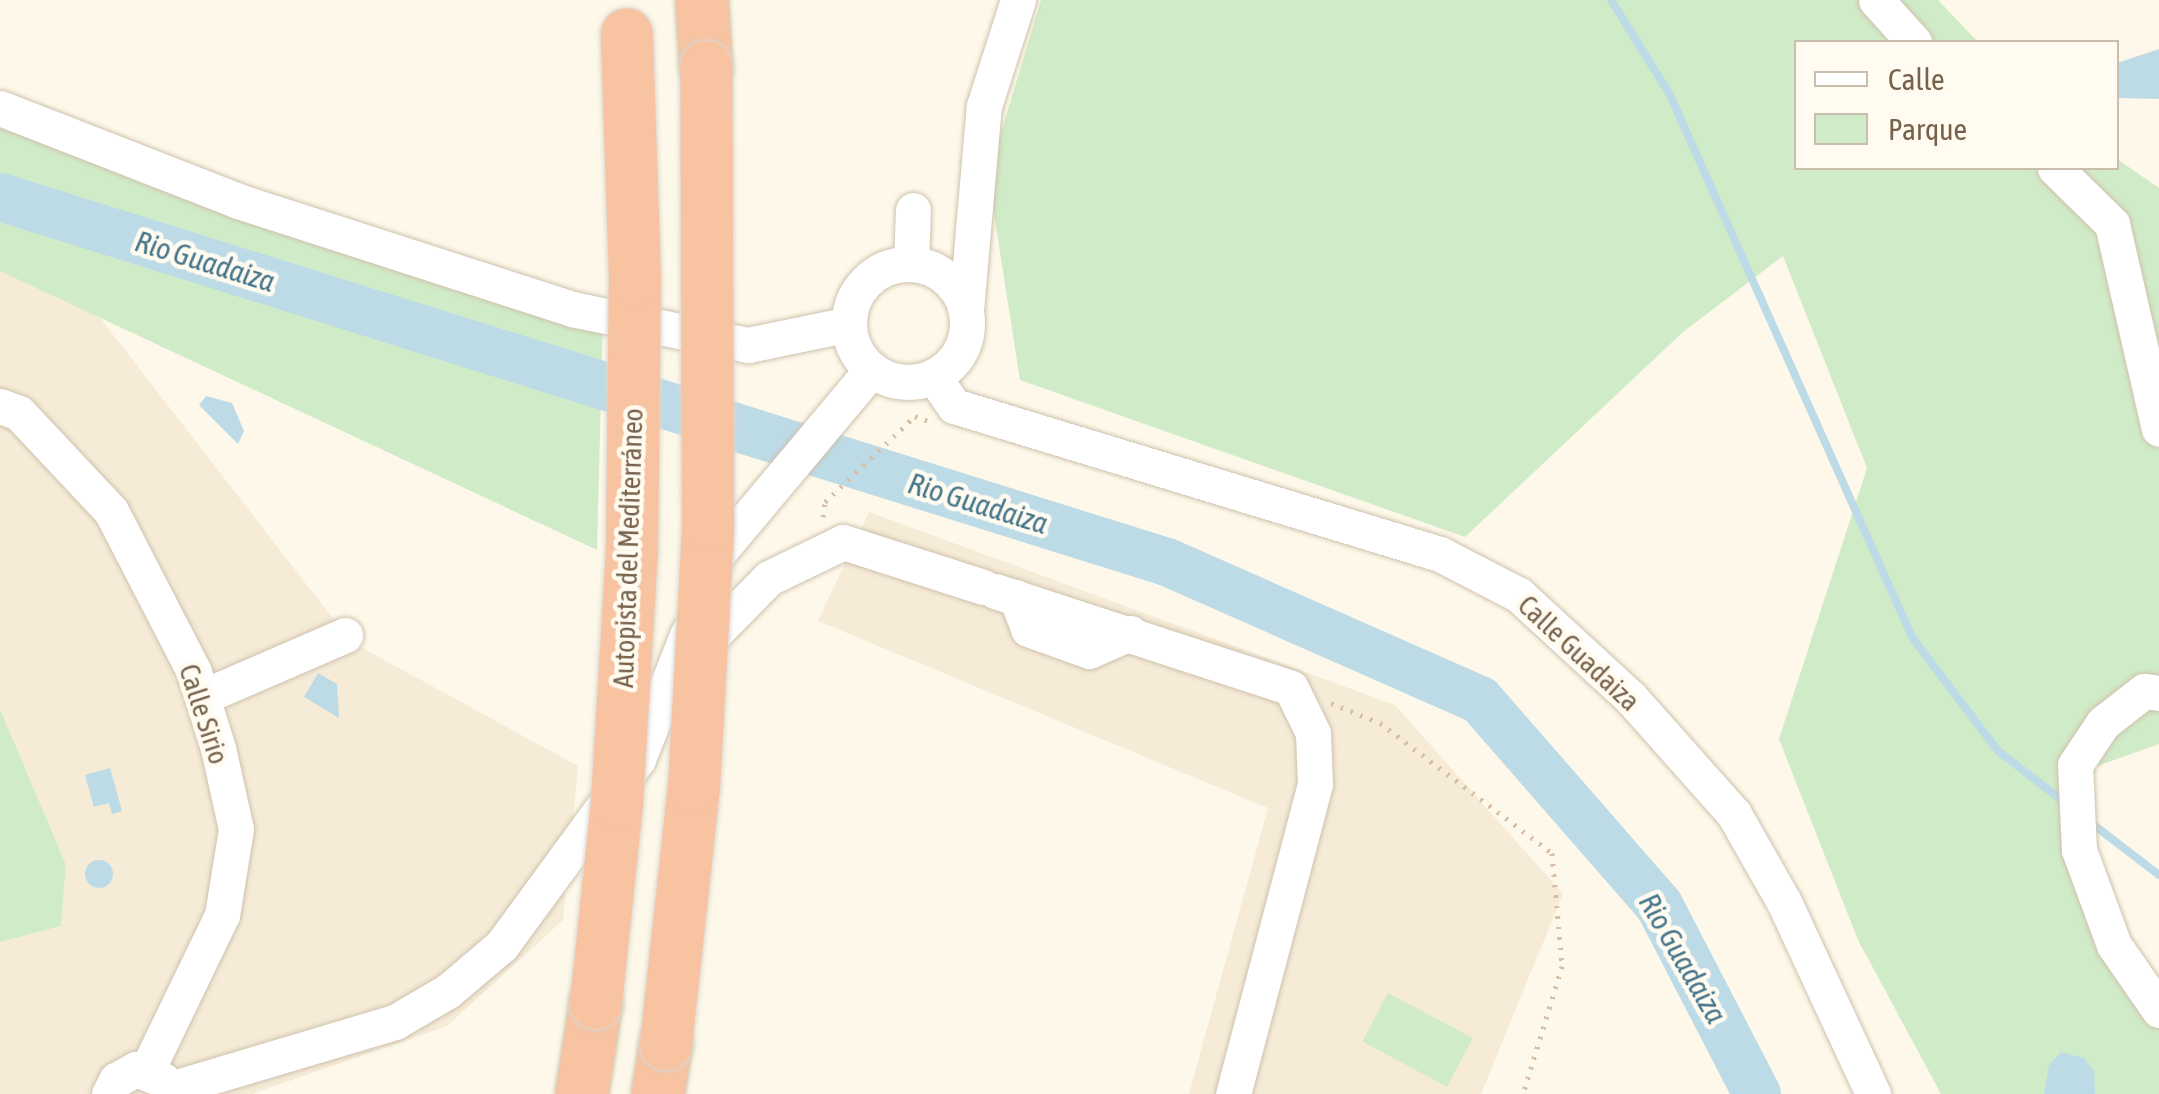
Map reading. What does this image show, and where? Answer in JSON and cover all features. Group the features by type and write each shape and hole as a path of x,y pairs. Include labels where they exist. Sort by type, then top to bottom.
{"highway":[{"path":"662,1069 694,788 708,526 706,67 702,0"},
{"name":"Autopista del Mediterráneo","path":"582,1094 596,1003 617,802 632,552 634,280 625,17"}],"street":[{"path":"109,1094 125,1073 162,1085 395,1022 448,991 502,945 561,871 638,759 676,672 713,552 863,382 902,382 933,376 961,348 984,106 1018,0"},
{"path":"1876,0 1912,40"},
{"path":"0,108 238,201 572,309 748,345 849,324"},
{"path":"2057,170 2112,224 2159,429"},
{"path":"911,264 913,210"},
{"path":"863,382 849,324 860,288 874,274 911,264 946,278 966,310"},
{"name":"Calle Guadaiza","path":"933,376 954,406 1440,554 1519,595 1630,697 1734,814 1784,902 1874,1094"},
{"name":"Calle Sirio","path":"0,406 19,413 111,511 202,697 236,830 222,915 162,1085"},
{"path":"676,672 769,578 843,542 1291,688 1313,733 1316,784 1232,1094"},
{"path":"202,697 345,636"},
{"path":"2159,693 2144,691 2103,723 2075,764 2079,850 2114,946 2159,1010"}],"path":[{"path":"825,502 915,416"},
{"path":"1291,688 1380,723 1552,853 1562,966 1523,1094"}],"shaded area":[{"path":"0,264 84,297 351,642 578,766 563,920 447,1026 252,1094 0,1094 0,942 61,926 66,865 0,709"},
{"path":"869,512 1395,705 1563,894 1481,1094 1189,1094 1268,808 818,621"}],"green space":[{"path":"1041,0 1938,0 1976,40 1794,40 1794,170 2119,170 2119,160 2159,188 2159,744 2089,769 2093,865 2159,1016 2159,1094 1941,1094 1858,940 1779,739 1867,468 1783,256 1683,332 1465,537 1020,380 988,176"},
{"path":"0,108 603,316 597,550 0,271"},
{"path":"0,709 66,865 61,926 0,942"},
{"path":"1388,993 1473,1038 1447,1087 1362,1042"}],"water":[{"path":"2159,49 2159,99 2119,98 2119,62"},
{"path":"206,396 232,403 244,431 238,444 199,405"},
{"path":"318,673 337,684 339,718 304,697"},
{"path":"110,768 122,811 112,814 109,803 94,807 85,775"},
{"path":"99,860 109,864 113,874 109,884 99,888 89,884 85,874 89,864"},
{"path":"2061,1052 2084,1058 2094,1071 2095,1094 2044,1094 2049,1065"}],"waterway":[{"path":"1611,0 1669,93 1912,637 1998,751 2067,804"},
{"name":"Rio Guadaiza","path":"0,197 1167,562 1480,700 1659,905 1757,1094"},
{"path":"2090,822 2159,875"}]}
